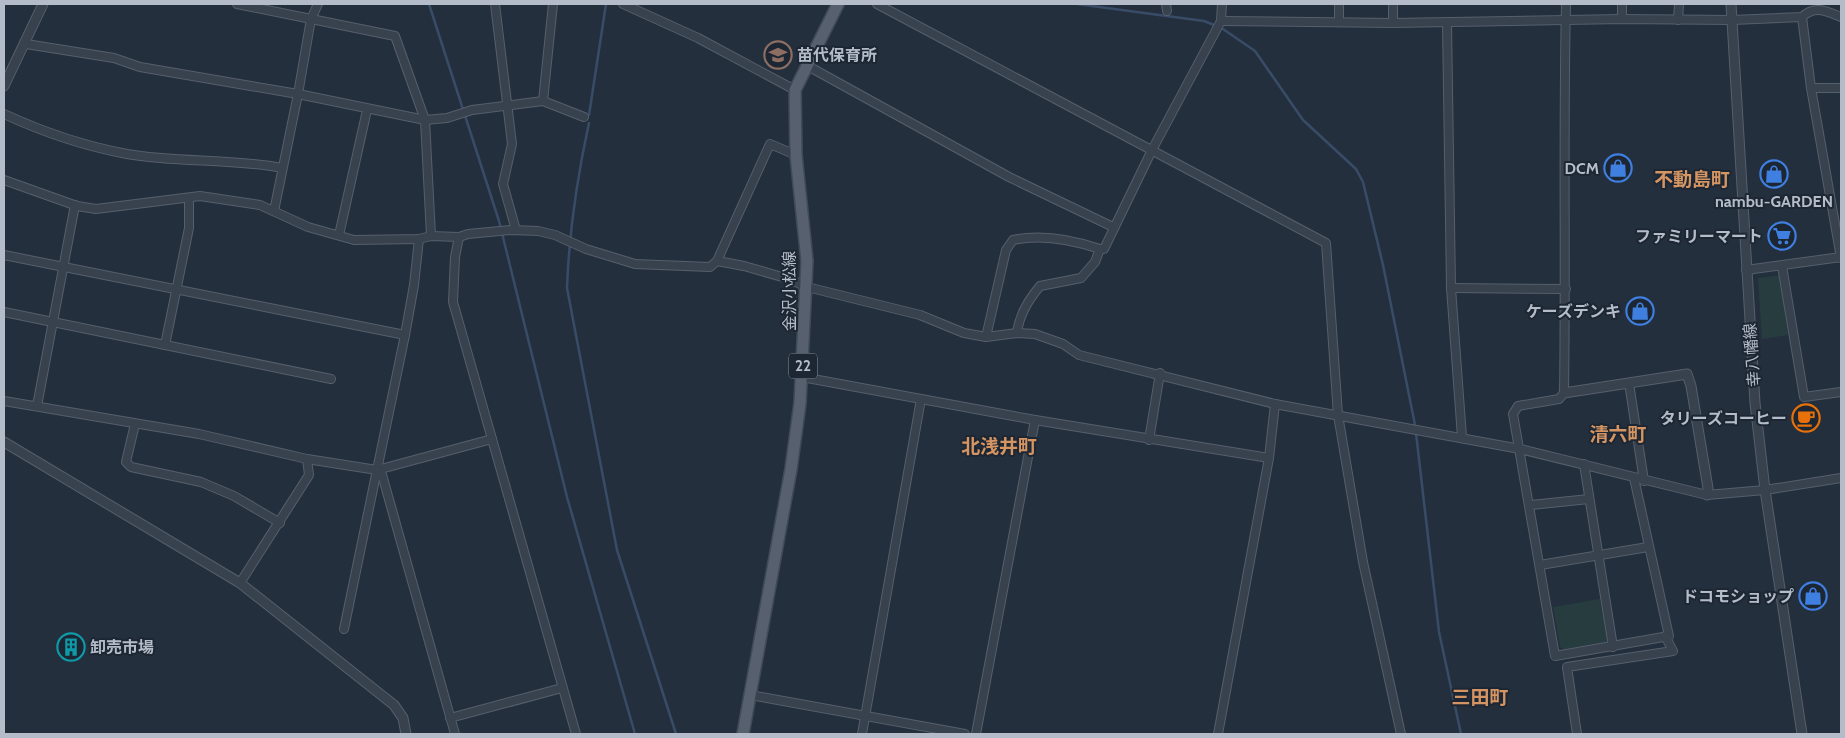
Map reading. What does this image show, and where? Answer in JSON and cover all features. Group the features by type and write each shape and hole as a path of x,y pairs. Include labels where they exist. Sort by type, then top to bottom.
{"main road":[{"name":"金沢小松線","path":"743,734 791,469 802,377 807,260 796,155 795,90 838,4"}],"street":[{"path":"4,86 26,44 43,4"},
{"path":"237,4 395,36 425,120 431,236"},
{"path":"274,211 311,19 318,4"},
{"path":"495,4 509,106 512,144 503,184 514,230"},
{"path":"543,101 553,4"},
{"path":"623,4 698,38 795,90"},
{"path":"877,4 1326,243 1338,415 1363,562 1401,734"},
{"path":"1017,333 1018,325 1031,296 1040,286 1081,278 1095,262 1100,249 1104,248 1152,150 1221,21 1222,4"},
{"path":"1339,4 1339,21"},
{"path":"1392,4 1392,23"},
{"path":"1566,4 1564,79 1566,289 1564,393 1559,399 1518,406 1514,414 1555,656 1669,636 1634,478"},
{"path":"1622,4 1622,20"},
{"path":"1678,20 1679,4"},
{"name":"幸八幡線","path":"1731,4 1755,403 1765,490 1802,734"},
{"path":"1221,21 1392,23 1732,20 1802,17 1809,10 1821,9 1841,18"},
{"path":"1746,270 1841,257 1811,88 1802,17"},
{"path":"1448,22 1450,288 1462,437"},
{"path":"26,44 114,58 140,67 298,94 367,110 425,120 456,116 472,110 543,101 584,116"},
{"path":"806,65 1009,178 1113,227"},
{"path":"1811,88 1841,88"},
{"path":"339,235 367,110"},
{"path":"4,114 70,141 126,154 179,160 249,162 282,168"},
{"path":"4,180 75,205 96,209 200,196 248,202 274,211 308,228 354,240 431,236 459,237 468,234 514,230 538,231 635,264 710,267 717,261 770,144 796,155"},
{"path":"165,345 189,228 189,198"},
{"path":"36,406 75,205"},
{"path":"459,237 455,257 454,302 576,734"},
{"path":"986,337 1006,250 1013,240 1028,237 1045,238 1100,249"},
{"path":"344,629 379,471 414,285 419,238"},
{"path":"4,255 405,335"},
{"path":"717,261 744,266 789,279 807,288 920,315 964,333 986,337 1017,333 1036,334 1063,344 1079,355 1160,373 1275,404 1520,449 1707,496 1765,490 1841,478"},
{"path":"1782,266 1804,397 1841,392"},
{"path":"1450,288 1566,289"},
{"path":"4,312 331,379"},
{"path":"1149,440 1160,373"},
{"path":"1564,393 1687,374 1691,386 1708,488 1707,496"},
{"path":"802,377 1149,440 1268,458"},
{"path":"1629,383 1644,481"},
{"path":"862,734 922,399"},
{"path":"5,401 199,434 307,459 379,471 492,439"},
{"path":"1218,734 1268,458 1275,404"},
{"path":"976,734 1035,420"},
{"path":"135,424 126,462 131,467 201,482 234,496 280,523"},
{"path":"4,442 243,580 394,705 403,718 406,734"},
{"path":"243,580 309,475 307,459"},
{"path":"1584,464 1612,646"},
{"path":"379,471 455,734"},
{"path":"1530,505 1590,499"},
{"path":"1540,565 1597,554 1648,548"},
{"path":"1577,734 1567,667 1673,651 1666,636"},
{"path":"450,718 562,688"},
{"path":"750,695 965,734"}],"green space":[{"path":"1780,275 1788,335 1762,339 1758,278"},
{"path":"1600,599 1607,638 1606,642 1564,649 1560,647 1553,607"}],"waterway":[{"path":"429,4 499,221 567,497 635,734"},
{"path":"589,115 606,4"},
{"path":"1077,4 1204,21 1214,25"},
{"path":"1223,29 1255,51 1303,120 1356,169 1363,182 1383,265 1415,425"},
{"path":"589,123 574,205 567,288 617,550 676,734"},
{"path":"1416,433 1439,632 1461,734"}],"place":[{"name":"苗代保育所","path":"778,55"},
{"name":"DCM","path":"1618,168"},
{"name":"nambu-GARDEN","path":"1774,174"},
{"name":"ファミリーマート","path":"1782,236"},
{"name":"ケーズデンキ","path":"1640,311"},
{"name":"タリーズコーヒー","path":"1806,418"},
{"name":"ドコモショップ","path":"1813,596"},
{"name":"卸売市場","path":"71,647"}],"district":[{"name":"不動島町","path":"1692,179"},
{"name":"清六町","path":"1618,434"},
{"name":"北浅井町","path":"999,446"},
{"name":"三田町","path":"1480,697"}]}
